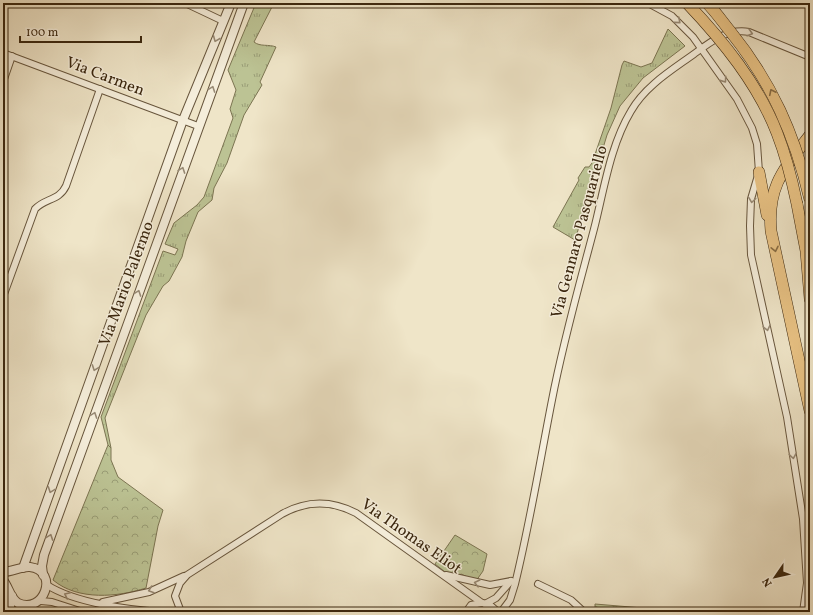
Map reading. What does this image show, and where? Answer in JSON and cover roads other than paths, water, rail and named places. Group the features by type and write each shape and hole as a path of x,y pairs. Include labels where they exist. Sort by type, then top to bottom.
{"highway":[{"path":"687,3 735,58 754,88 777,132 789,168 797,204 806,251 810,299"},
{"path":"706,3 745,49 768,84 789,127 802,164 810,200"},
{"path":"771,231 770,206 776,183 810,135"},
{"path":"759,172 762,196 810,411"}],"street":[{"path":"185,3 223,21"},
{"name":"Via Mario Palermo","path":"20,569 183,120 231,3"},
{"name":"Via Mario Palermo","path":"43,575 42,566 44,554 198,126 244,3"},
{"path":"648,3 678,21 702,48 737,99 752,128 757,144 759,172 751,199 751,255 788,417 803,519 807,583 804,612"},
{"name":"Via Gennaro Pasquariello","path":"501,612 510,600 519,570 552,399 574,304 616,146 623,127 637,101 666,74 702,48 727,33 743,31 755,34 810,57"},
{"name":"Via Carmen","path":"3,52 198,126"},
{"path":"3,82 12,56"},
{"path":"3,297 35,209 42,203 60,195 66,186 100,89"},
{"name":"Via Thomas Eliot","path":"98,602 149,592 187,575 292,508 314,503 335,504 356,514 498,612"},
{"path":"3,572 34,568 43,575 47,585 46,594 30,609 21,605 10,593 3,580"},
{"path":"9,612 11,578 20,569"},
{"path":"471,605 484,603 496,598 519,570"},
{"path":"443,574 490,585 511,580"},
{"name":"Via Thomas Eliot","path":"181,612 175,596 180,583 187,575"},
{"path":"538,584 571,600 584,612"},
{"path":"47,585 72,597 146,611 162,612"},
{"path":"466,612 471,605 472,599 470,594"},
{"path":"40,601 52,602 83,612"},
{"path":"804,612 810,606"},
{"path":"138,612 146,611"}]}
